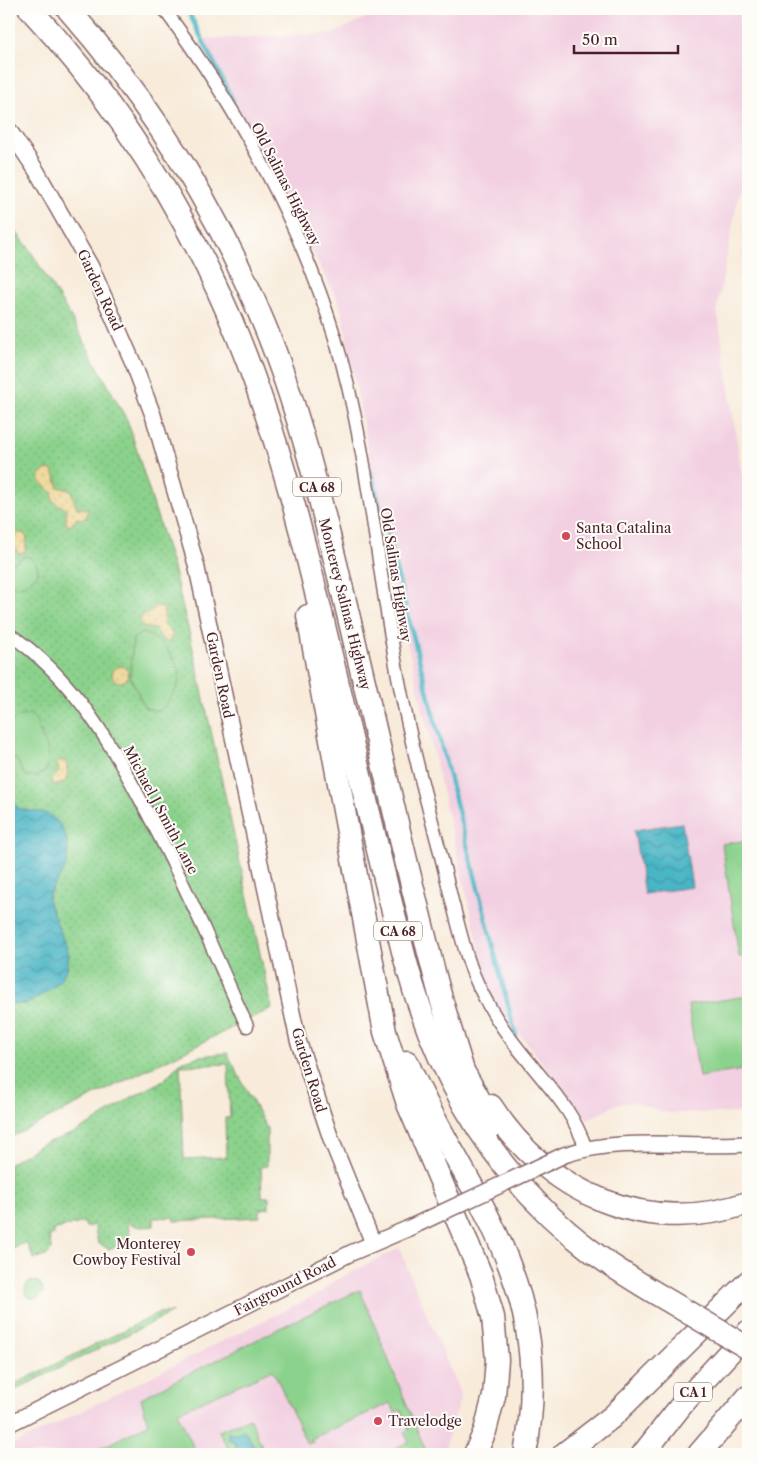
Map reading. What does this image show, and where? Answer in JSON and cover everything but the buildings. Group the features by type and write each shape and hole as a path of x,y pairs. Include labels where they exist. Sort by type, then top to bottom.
{"highway":[{"name":"CA 68","path":"30,9 74,59 109,106 172,203 213,281 238,337 278,453 300,525 405,959 423,1019 441,1064 479,1131 506,1168 538,1203 596,1255 689,1305 748,1348"},
{"name":"Monterey Salinas Highway","path":"68,9 130,86 181,162 236,262 275,353 295,410 316,483 446,1016"},
{"path":"278,453 378,1002 398,1076 416,1125 481,1275 493,1317 497,1355 495,1390 487,1425 475,1454"},
{"path":"360,898 386,1000 405,1057 430,1112 501,1245 520,1297 532,1369 531,1416 525,1454"},
{"name":"CA 68","path":"446,1016 465,1062 499,1119 528,1153 564,1182 607,1203 652,1213 697,1214 748,1203"},
{"path":"446,1016 463,1071 476,1097 500,1135 533,1177 558,1203 599,1239 689,1305 748,1332"},
{"path":"564,1454 612,1417 748,1282"},
{"name":"CA 1","path":"643,1454 696,1388 748,1332"},
{"path":"699,1454 748,1397"},
{"path":"708,1454 748,1417"}],"street":[{"name":"Old Salinas Highway","path":"164,9 206,70 255,153 288,217 315,280 334,337 350,395 399,683 468,959 477,984 494,1015 571,1113 586,1149"},
{"name":"Garden Road","path":"9,130 36,170 91,267 134,365 153,415 196,564 298,1040 331,1139 373,1243"},
{"name":"Michael J Smith Lane","path":"9,634 46,664 96,723 127,774 174,863 248,1026"},
{"name":"Fairground Road","path":"9,1424 373,1243 564,1155 586,1149 623,1145 748,1144"}],"shaded area":[{"name":"Santa Catalina School","path":"384,9 748,9 748,146 717,308 742,476 748,487 748,1113 667,1113 633,1102 617,1104 588,1120 491,998 394,586 341,307 202,39 332,34"},
{"path":"399,1248 461,1395 443,1454 9,1454 9,1447 320,1293 331,1283"}],"green space":[{"path":"9,223 28,247 69,314 128,422 173,568 191,640 272,1008 9,1138"},
{"path":"25,556 35,562 38,574 24,585 14,587 9,581 9,566"},
{"path":"142,633 149,635 168,650 179,672 179,679 175,690 164,707 158,711 145,708 130,676 133,638"},
{"path":"29,714 36,720 49,757 45,772 35,777 25,775 16,759 9,754 9,725 16,717"},
{"path":"748,840 748,956 739,957 722,844"},
{"path":"748,996 748,1069 699,1077 688,1005"},
{"path":"227,1053 267,1129 267,1166 261,1167 262,1197 269,1197 269,1208 260,1209 260,1217 175,1221 174,1217 154,1218 154,1226 147,1227 136,1226 127,1220 130,1235 119,1245 109,1249 98,1243 94,1225 86,1227 84,1222 53,1230 54,1235 49,1236 52,1250 46,1256 34,1259 26,1242 9,1251 9,1164 42,1144 72,1134 94,1122 132,1097 163,1081 181,1062 200,1056","holes":["228,1064 230,1118 225,1118 226,1157 184,1159 180,1066"]},
{"path":"30,1281 38,1281 43,1286 41,1297 30,1299 25,1294 25,1286"},
{"path":"360,1290 427,1454 381,1454 409,1442 404,1432 409,1429 401,1410 395,1412 390,1403 311,1439 313,1442 307,1444 273,1370 177,1412 197,1454 101,1454 99,1449 148,1424 141,1398"},
{"path":"173,1312 9,1393 9,1387 159,1313"},
{"path":"250,1418 265,1454 231,1454 219,1431"}],"sand":[{"path":"47,469 53,471 59,487 71,491 77,508 88,509 86,518 76,519 71,526 66,524 66,509 53,501 52,492 40,482 40,474"},
{"path":"17,533 23,533 27,538 25,552 19,554 11,542"},
{"path":"156,605 164,609 164,625 173,634 169,642 164,641 155,629 143,627 140,623 141,617 150,612"},
{"path":"120,666 128,674 120,682 112,674"},
{"path":"61,760 66,762 66,779 61,784 52,784 51,779 59,772 57,764"}],"water":[{"path":"9,793 18,808 45,813 58,822 66,837 68,854 64,870 52,888 48,900 69,954 67,969 57,984 26,1004 9,1004"},
{"path":"682,823 692,887 644,894 634,830"},
{"path":"244,1430 252,1442 256,1454 239,1454 234,1441 228,1439 228,1433 237,1433"}],"waterway":[{"path":"187,9 233,101"},
{"path":"371,472 516,1036"}],"place":[{"name":"Santa Catalina School","path":"566,536"},
{"name":"Monterey Cowboy Festival","path":"191,1252"},
{"name":"Travelodge","path":"378,1421"}]}
